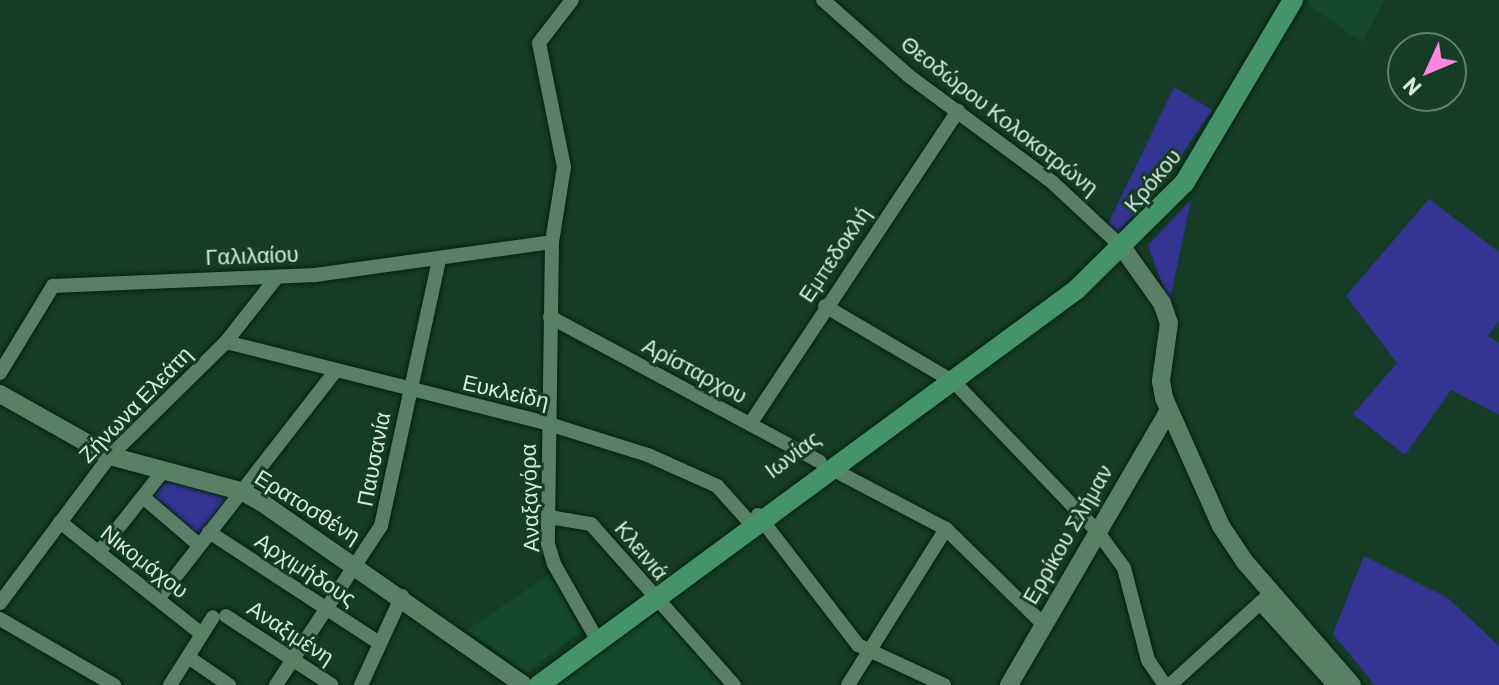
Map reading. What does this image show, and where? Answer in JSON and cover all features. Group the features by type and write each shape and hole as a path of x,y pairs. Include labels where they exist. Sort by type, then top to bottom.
{"main road":[{"name":"Κρόκου","path":"1122,247 1174,196 1213,140 1293,0"},
{"name":"Ιωνίας","path":"539,685 596,638 825,465 949,378 1060,288 1097,268 1122,247"},
{"name":"Ιωνίας","path":"523,685 596,638"}],"street":[{"name":"Αναξαγόρα","path":"572,0 539,43 564,167 552,242 549,555 596,638"},
{"name":"Θεοδώρου Κολοκοτρώνη","path":"823,0 958,111 1052,182 1122,247 1150,281 1169,323 1161,381 1169,410 1221,526 1266,598 1352,685"},
{"name":"Εμπεδοκλή","path":"750,424 825,306 958,111"},
{"name":"Γαλιλαίου","path":"0,373 53,286 277,277 439,260 552,242"},
{"name":"Παυσανία","path":"276,685 385,516 439,260"},
{"name":"Ζήνωνα Ελεάτη","path":"0,603 110,456 226,342 277,277"},
{"path":"825,306 949,378 1097,531 1124,568 1148,660 1168,685 1266,598 1334,685"},
{"name":"Αρίσταρχου","path":"550,317 946,529 1043,624"},
{"name":"Ευκλείδη","path":"226,342 409,391 549,424 699,476 717,486 755,519 869,653"},
{"path":"158,599 335,372"},
{"name":"Ερατοσθένη","path":"0,394 110,456 241,491 402,596 523,685"},
{"name":"Ερρίκου Σλήμαν","path":"1009,685 1169,410"},
{"path":"99,552 164,470"},
{"path":"143,497 199,545"},
{"name":"Κλεινιά","path":"549,517 591,524 652,597 734,685"},
{"name":"Νικομάχου","path":"60,522 202,634"},
{"path":"848,685 946,529"},
{"name":"Αρχιμήδους","path":"209,532 379,643"},
{"path":"361,685 402,596"},
{"name":"Αναξιμένη","path":"202,634 220,617 332,685"},
{"path":"0,619 114,685"},
{"path":"170,685 202,634"},
{"path":"869,653 944,685"},
{"path":"188,657 229,685"}],"shaded area":[{"path":"1310,0 1385,0 1362,42 1308,5"},
{"path":"1174,87 1212,110 1164,181 1117,233 1108,224"},
{"path":"1429,199 1499,252 1499,321 1488,336 1499,343 1499,415 1451,390 1405,455 1353,414 1397,363 1346,296"},
{"path":"1191,200 1170,299 1167,298 1148,245"},
{"path":"166,481 228,498 196,538 151,500"},
{"path":"1364,556 1448,598 1499,646 1499,685 1375,685 1333,634"},
{"path":"549,575 581,631 527,673 467,630"},
{"path":"657,613 723,685 554,685"}]}
